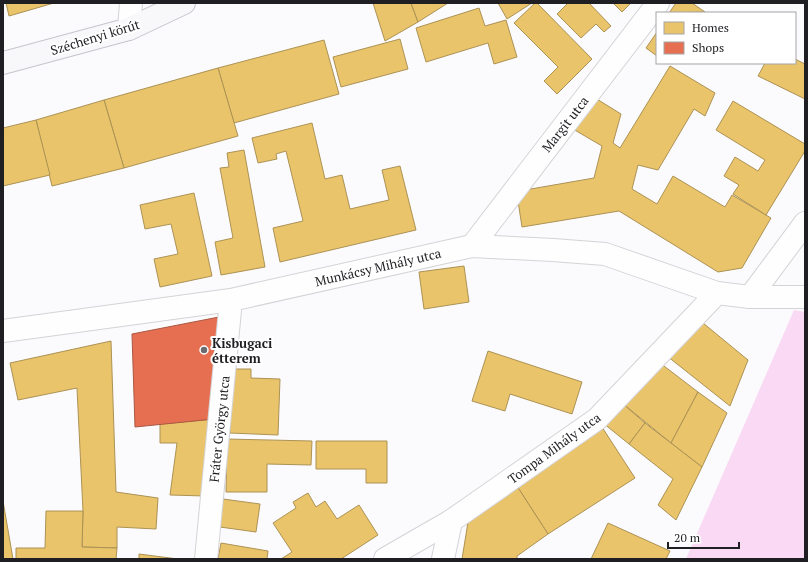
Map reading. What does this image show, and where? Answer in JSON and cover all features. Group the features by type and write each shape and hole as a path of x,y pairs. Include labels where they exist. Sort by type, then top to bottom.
{"main road":[{"name":"Széchenyi körút","path":"3,64 129,29 184,3"}],"street":[{"path":"129,29 131,3"},
{"name":"Margit utca","path":"472,246 658,3"},
{"path":"750,297 805,223"},
{"name":"Munkácsy Mihály utca","path":"3,331 231,300 472,246 605,254 717,293 750,297 805,297"},
{"name":"Tompa Mihály utca","path":"385,559 451,521 597,419 717,293"},
{"name":"Fráter György utca","path":"206,559 231,300"},
{"path":"443,559 451,521"}],"shaded area":[{"path":"794,310 805,312 805,559 686,559"}],"building: Homes":[{"path":"6,3 54,3 9,16"},
{"path":"373,3 411,3 418,22 385,41"},
{"path":"411,3 448,3 418,22"},
{"path":"498,3 532,3 507,19"},
{"path":"535,3 537,3 592,59 557,94 544,81 558,67 514,23"},
{"path":"568,3 589,3 611,26 604,32 596,24 581,38 557,14"},
{"path":"613,3 631,3 622,12"},
{"path":"676,3 692,3 705,12 670,12"},
{"path":"479,8 485,26 506,20 517,57 494,64 488,43 426,62 416,28"},
{"path":"656,33 656,55 646,48"},
{"path":"400,39 408,69 341,87 333,57"},
{"path":"324,40 339,94 234,123 218,68"},
{"path":"796,60 805,64 805,99 758,76 764,64 796,64"},
{"path":"670,66 715,93 705,116 694,109 658,170 638,165 632,189 657,204 673,176 725,207 732,195 771,218 742,268 718,272 619,211 522,227 518,201 525,190 594,178 602,146 573,129 592,96 621,114 613,143 620,148"},
{"path":"218,68 238,136 124,168 104,100"},
{"path":"104,100 124,168 52,186 36,120"},
{"path":"733,101 805,144 805,151 766,215 733,194 739,185 724,176 735,157 758,171 765,160 716,130"},
{"path":"36,120 50,175 3,186 3,128"},
{"path":"312,123 325,179 342,175 350,209 389,200 382,170 400,166 416,230 280,262 273,228 303,221 286,151 276,154 277,159 258,163 252,138"},
{"path":"244,150 265,267 221,275 215,242 233,238 220,168 229,167 227,153"},
{"path":"194,193 212,276 160,287 154,259 178,254 171,224 145,229 140,205"},
{"path":"464,266 469,302 424,309 419,272"},
{"path":"703,323 748,360 730,406 667,356"},
{"path":"111,341 116,492 158,498 156,529 117,527 117,548 82,547 83,511 77,388 18,400 10,363"},
{"path":"488,351 582,382 572,414 510,394 505,411 472,401"},
{"path":"660,363 698,392 671,443 622,403"},
{"path":"232,369 251,369 251,378 280,379 278,435 230,433"},
{"path":"698,392 727,413 702,467 671,443"},
{"path":"622,403 645,423 629,444 603,423"},
{"path":"214,419 205,496 170,495 177,443 160,443 160,424"},
{"path":"645,423 702,467 676,520 658,505 673,479 629,444"},
{"path":"600,424 635,478 548,534 515,483"},
{"path":"227,439 312,441 311,465 267,464 267,492 226,492"},
{"path":"316,441 387,441 387,483 366,483 366,469 316,469"},
{"path":"515,483 548,534 517,556 517,559 462,559 469,516"},
{"path":"308,493 316,507 325,501 337,519 359,505 378,535 341,559 281,559 292,552 273,523 296,508 293,502"},
{"path":"223,499 260,504 256,532 220,527"},
{"path":"3,501 13,559 3,559"},
{"path":"46,511 83,511 82,547 117,548 116,559 16,559 16,548 45,548"},
{"path":"608,523 670,551 666,559 591,559"},
{"path":"221,543 268,551 267,559 218,559"},
{"path":"139,554 178,559 139,559"}],"building: Shops":[{"path":"219,317 214,419 135,427 132,334"}],"place":[{"name":"Kisbugaci étterem","path":"204,350"}]}
